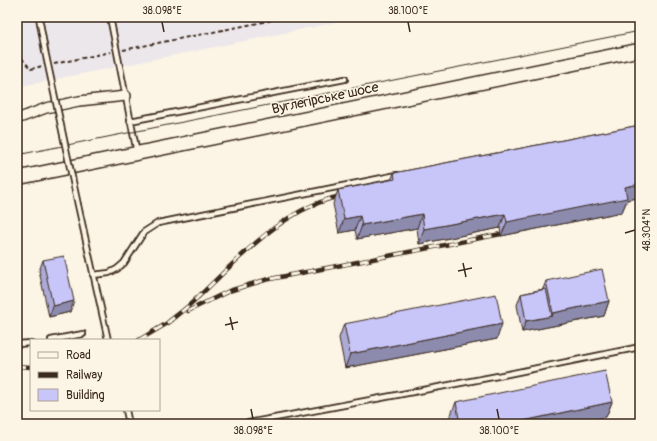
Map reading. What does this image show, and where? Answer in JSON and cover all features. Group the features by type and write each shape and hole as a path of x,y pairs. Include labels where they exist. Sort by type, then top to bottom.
{"street":[{"name":"Вуглегірське шосе","path":"17,178 640,50"},
{"path":"17,119 46,108 79,101 126,96"}],"lane":[{"path":"39,17 45,51 108,339"},
{"path":"110,17 137,153"},
{"path":"130,121 345,79"},
{"path":"93,275 109,273 117,269 124,263 144,232 158,223 400,175"},
{"path":"56,339 82,334"},
{"path":"17,344 30,343"},
{"path":"243,424 503,375 640,347"},
{"path":"126,411 129,424"}],"path":[{"path":"52,64 288,17"},
{"path":"17,53 31,69 45,66"}],"shaded area":[{"path":"17,17 363,17 17,87"}],"building":[{"path":"640,125 640,184 625,187 627,198 507,222 505,214 424,229 422,214 362,225 360,216 344,219 338,190 395,179 394,173"},
{"path":"64,256 74,301 53,306 43,260"},
{"path":"602,269 609,301 553,313 546,281"},
{"path":"546,289 552,316 526,321 521,294"},
{"path":"496,294 502,324 350,354 344,324"},
{"path":"605,371 612,402 509,424 460,424 456,402"}],"tram line":[{"path":"17,155 640,31"}],"railway":[{"path":"167,323 194,301 264,236 283,222 302,210 323,201 345,195"},
{"path":"188,311 229,291 265,280 501,234"},
{"path":"141,339 171,321"},
{"path":"17,366 30,367"}]}
